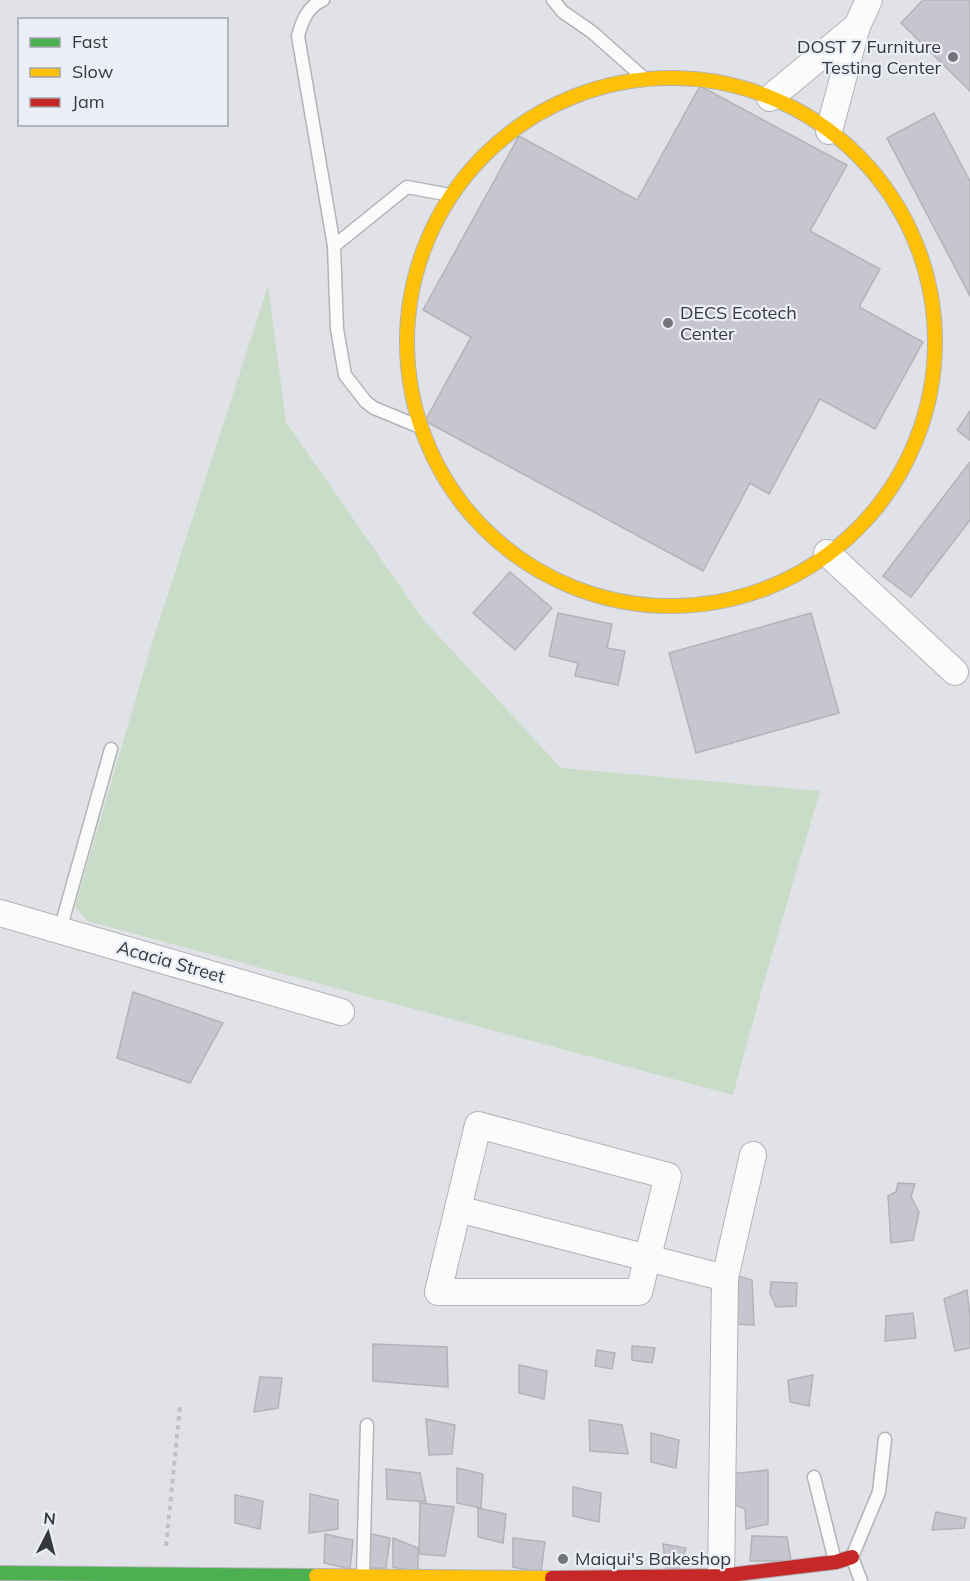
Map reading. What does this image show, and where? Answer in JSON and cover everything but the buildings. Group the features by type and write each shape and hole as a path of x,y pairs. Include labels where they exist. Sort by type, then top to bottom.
{"street":[{"path":"829,131 857,26 869,0"},
{"path":"770,98 857,26"},
{"path":"645,80 709,81 770,98 801,113 829,131 854,152 876,175 909,228 930,288 935,352 926,414 915,444 901,473 863,523 827,553 786,579 756,591 694,604 630,602 569,585 540,571 489,533 467,510 432,457 420,427 407,366 406,334 409,302 415,271 425,241 450,195 477,162 500,140 526,121 554,105 583,93 645,80"},
{"path":"827,553 955,672"},
{"name":"Acacia Street","path":"0,913 341,1012"},
{"path":"478,1125 668,1176 639,1292 438,1292 458,1209 478,1125"},
{"path":"721,1579 725,1278 753,1155"},
{"path":"458,1209 725,1278"},
{"path":"0,1573 721,1579 836,1562 852,1557"}],"lane":[{"path":"323,0 319,1 303,18 298,36 334,246 337,329 345,375 366,402 374,408 420,427"},
{"path":"553,0 563,12 592,32 645,80"},
{"path":"334,246 406,187 450,195"},
{"path":"60,930 111,749"},
{"path":"354,1577 367,1425"},
{"path":"861,1581 852,1557 879,1492 885,1439"},
{"path":"814,1477 836,1562"}],"path":[{"path":"163,1574 180,1406"}],"green space":[{"path":"268,286 286,422 422,618 561,768 820,791 733,1095 87,921 75,906 152,643"}],"traffic: fast":[{"path":"0,1573 316,1576"}],"traffic: slow":[{"path":"671,78 722,83 772,98 818,123 857,156 890,195 915,241 930,291 935,342 930,393 915,443 890,489 857,528 818,561 772,586 722,601 671,606 620,601 570,586 524,561 485,528 452,489 427,443 412,393 407,342 412,291 427,241 452,195 485,156 524,123 570,98 620,83 671,78"},
{"path":"316,1576 552,1578"}],"traffic: jam":[{"path":"552,1578 721,1576 836,1562 852,1557"}],"place":[{"name":"DOST 7 Furniture Testing Center","path":"953,57"},
{"name":"DECS Ecotech Center","path":"668,323"},
{"name":"Maiqui's Bakeshop","path":"563,1559"}]}
